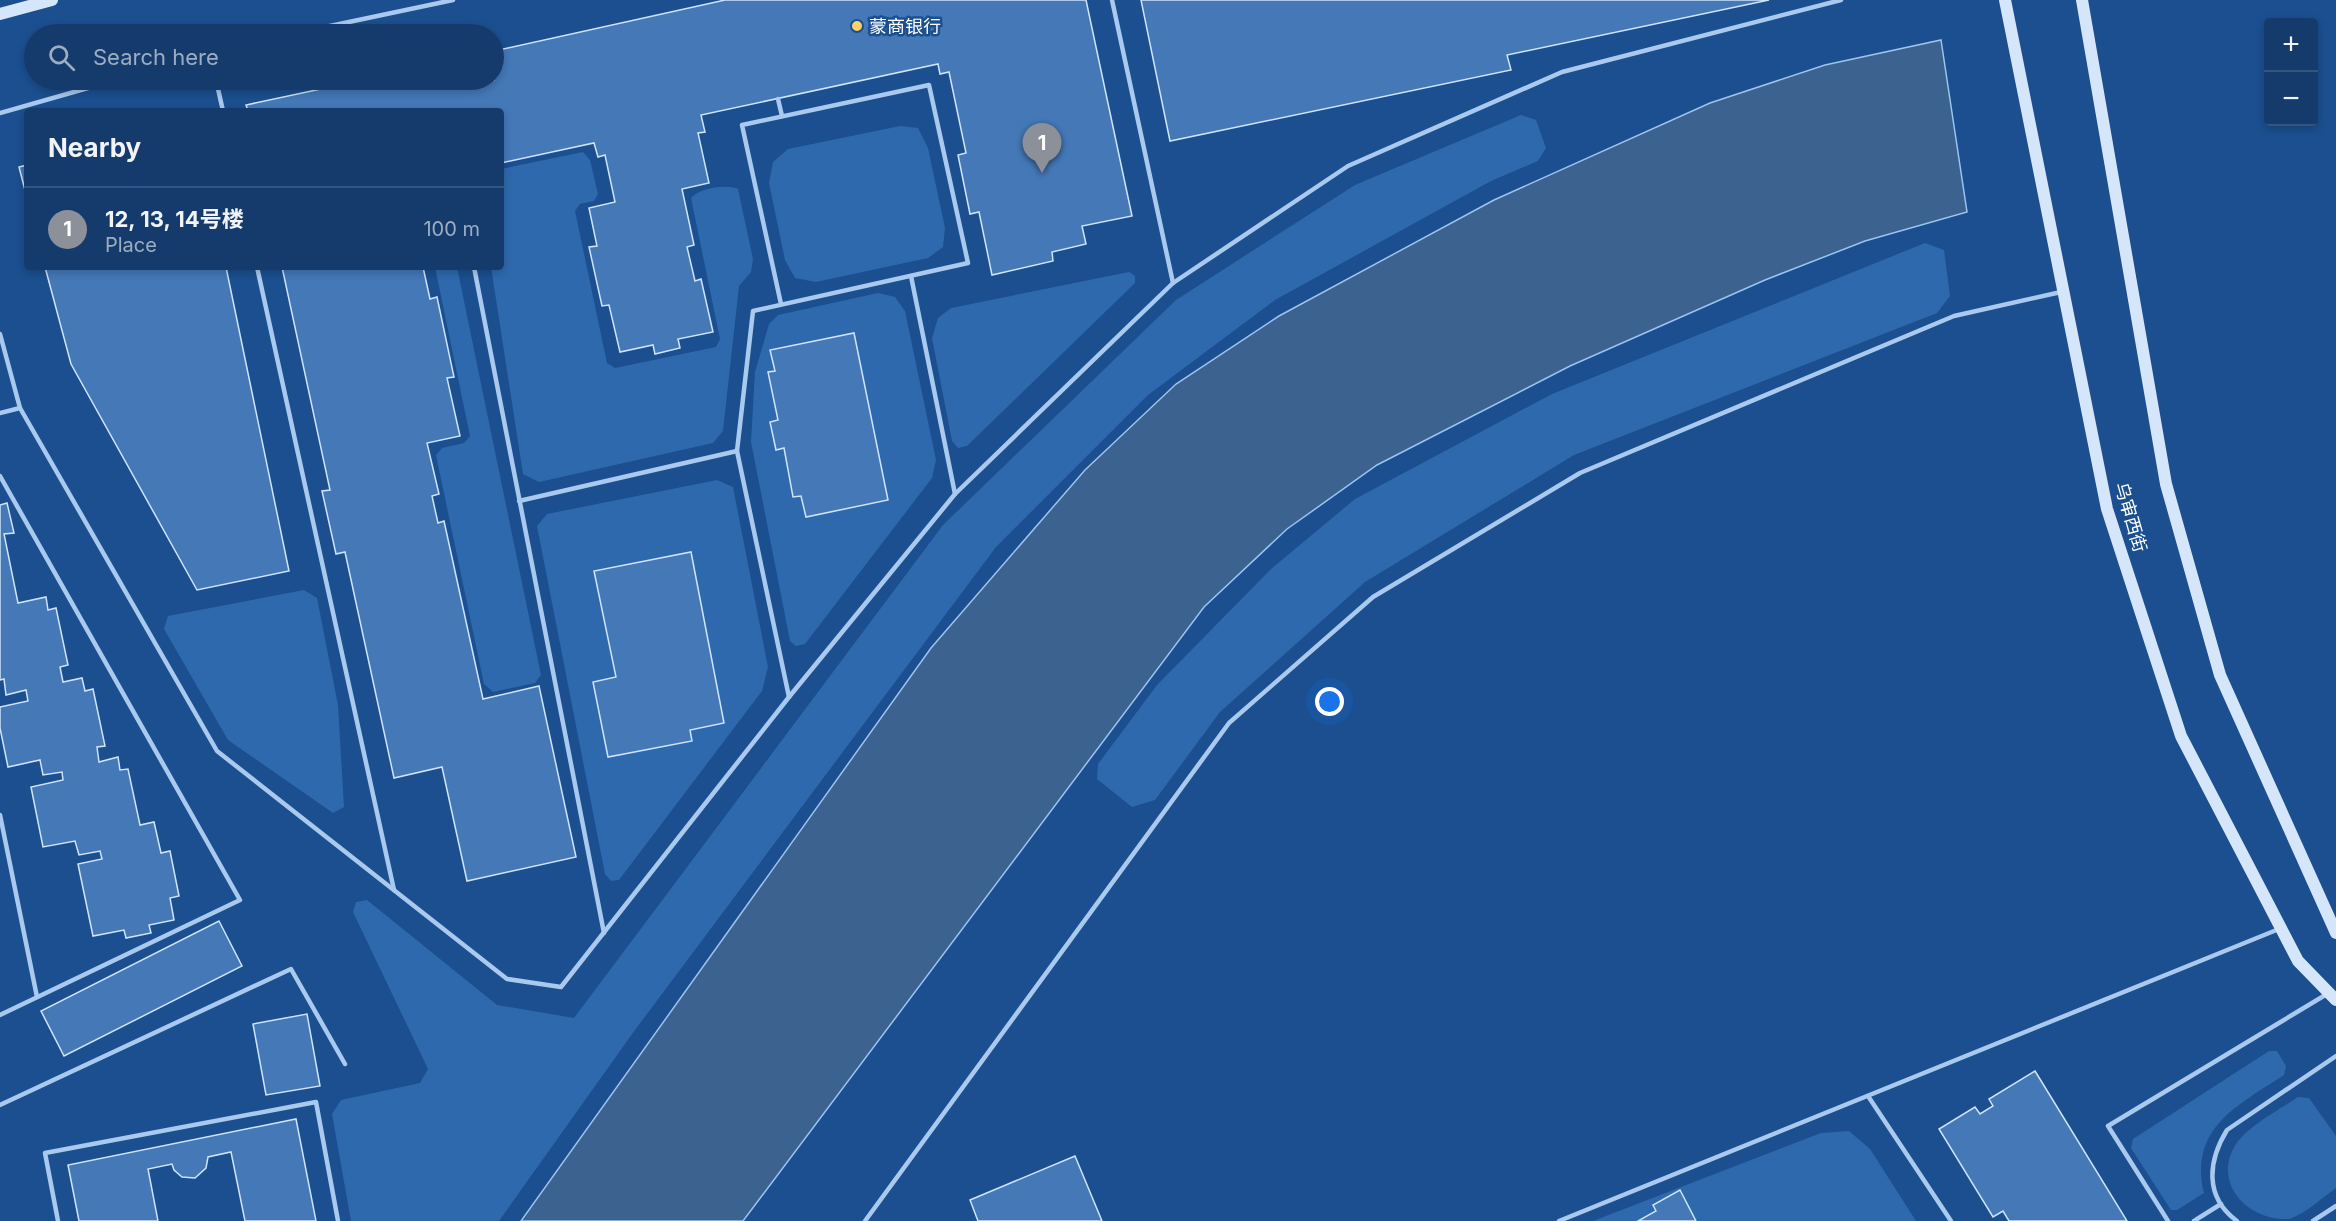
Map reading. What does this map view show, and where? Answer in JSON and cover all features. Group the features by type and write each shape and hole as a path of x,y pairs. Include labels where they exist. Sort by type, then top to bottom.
{"main road":[{"path":"0,14 52,0"},
{"name":"乌审西街","path":"2006,0 2107,509 2181,736 2298,960 2333,996"},
{"path":"2082,0 2166,484 2220,675 2336,933"}],"lane":[{"path":"339,24 453,0"},
{"path":"1112,0 1173,283"},
{"path":"0,334 20,408 217,751 507,979 561,987 789,697 955,494 1173,283 1348,166 1562,72 1841,0"},
{"path":"781,304 742,125 929,84 968,263 753,311 737,451 789,697"},
{"path":"0,113 81,90"},
{"path":"218,90 222,108"},
{"path":"778,99 782,116"},
{"path":"258,270 394,890"},
{"path":"475,270 604,933"},
{"path":"910,276 955,494"},
{"path":"865,1221 1229,723 1372,597 1580,473 1954,316 2064,291"},
{"path":"0,413 20,408"},
{"path":"519,501 737,451"},
{"path":"0,476 240,900 0,1015"},
{"path":"0,814 37,997"},
{"path":"1559,1221 2281,928"},
{"path":"0,1105 291,969 345,1064"},
{"path":"2168,1221 2108,1126 2333,996"},
{"path":"2237,1221 2221,1204 2213,1186 2212,1166 2217,1147 2227,1130 2336,1056"},
{"path":"1868,1095 1951,1221"},
{"path":"58,1221 45,1153 316,1102 338,1221"},
{"path":"2194,1221 2221,1204"},
{"path":"2313,1221 2336,1206"}],"shaded area":[{"path":"1941,40 1967,212 1865,241 1765,280 1570,366 1377,465 1287,529 1204,607 743,1221 521,1221 931,648 1085,470 1176,384 1279,316 1494,200 1710,103 1825,65"},
{"path":"1521,115 1536,120 1546,148 1538,161 1491,181 1275,300 1148,395 996,547 635,1030 499,1221 351,1221 332,1114 341,1100 420,1083 428,1069 353,912 356,902 367,900 497,1005 574,1018 943,525 1176,300 1355,185"},
{"path":"900,126 918,128 928,148 945,228 943,247 928,258 816,282 795,278 785,260 769,183 773,162 788,149"},
{"path":"583,152 590,160 598,194 594,201 580,204 575,211 607,363 615,368 716,347 720,339 691,198 713,188 738,189 753,259 751,272 739,286 723,431 713,443 539,482 523,474 491,270 504,270 504,168"},
{"path":"1925,243 1944,250 1950,296 1937,313 1574,455 1365,582 1220,712 1155,800 1132,807 1097,779 1098,764 1157,685 1271,569 1355,499 1552,394"},
{"path":"436,270 458,270 541,675 535,683 493,692 484,684 436,455 442,448 464,443 470,436"},
{"path":"1129,272 1135,276 1135,283 967,446 958,448 952,441 932,338 938,318 951,308"},
{"path":"878,293 895,297 905,311 936,460 932,478 805,644 796,646 790,641 751,442 755,372 769,324 778,315"},
{"path":"717,480 733,487 768,667 762,691 619,880 611,881 605,874 537,526 547,514"},
{"path":"304,590 317,598 338,705 344,807 333,813 228,740 164,629 168,616"},
{"path":"2269,1051 2277,1051 2286,1066 2284,1075 2250,1097 2221,1121 2210,1135 2204,1152 2201,1171 2204,1193 2177,1210 2171,1210 2131,1148 2133,1139"},
{"path":"2298,1097 2309,1098 2336,1136 2336,1188 2290,1219 2274,1218 2247,1206 2237,1196 2228,1172 2230,1158 2241,1137"},
{"path":"1849,1131 1870,1149 1916,1221 1593,1221 1821,1133"}],"building":[{"path":"725,0 1086,0 1132,216 1082,226 1086,244 1052,252 1053,261 992,275 979,212 970,214 958,155 966,153 949,72 940,74 938,64 701,115 705,132 698,133 709,183 682,189 694,245 687,247 695,281 701,279 713,332 678,339 680,348 655,354 653,345 620,352 609,305 602,306 589,247 597,246 589,208 615,202 605,155 598,157 594,143 504,162 504,108 247,108 246,105 316,90 504,90 504,49"},
{"path":"1141,0 1769,0 1507,55 1511,70 1170,141"},
{"path":"24,166 24,186 19,167"},
{"path":"46,270 227,270 289,571 197,590 71,364"},
{"path":"283,270 424,270 430,299 437,297 454,377 447,378 460,436 427,443 439,494 432,496 438,523 444,521 483,699 539,686 576,857 467,881 442,767 394,778 345,552 336,554 322,491 330,490"},
{"path":"854,333 888,500 806,517 801,496 793,497 784,448 776,450 770,422 778,420 768,372 775,371 770,350"},
{"path":"7,503 14,533 4,534 18,603 46,597 48,610 56,608 68,665 60,667 63,682 82,678 85,691 93,689 105,746 97,747 99,762 118,757 120,770 128,769 140,825 154,822 161,853 170,851 179,896 170,898 174,920 149,925 151,933 126,938 124,930 93,936 78,864 102,859 100,851 79,855 75,841 43,847 31,787 63,780 62,772 43,775 40,760 8,767 0,728 0,707 28,701 26,690 6,695 4,679 0,680 0,505"},
{"path":"691,552 724,723 690,730 692,741 608,757 593,682 616,677 594,571"},
{"path":"219,921 242,966 64,1056 41,1011"},
{"path":"307,1014 320,1086 266,1095 253,1024"},
{"path":"2035,1071 2127,1221 2009,1221 2003,1211 1993,1217 1939,1129 1975,1107 1980,1114 1993,1106 1989,1099"},
{"path":"296,1119 316,1221 245,1221 231,1152 208,1157 206,1168 195,1178 182,1177 174,1170 172,1164 148,1169 158,1221 79,1221 68,1165"},
{"path":"1075,1156 1102,1221 978,1221 970,1200"},
{"path":"1680,1190 1696,1221 1638,1221 1656,1211 1653,1205"}],"place":[{"name":"蒙商银行","path":"857,26"},
{"name":"12, 13, 14号楼","path":"1042,173"}]}
